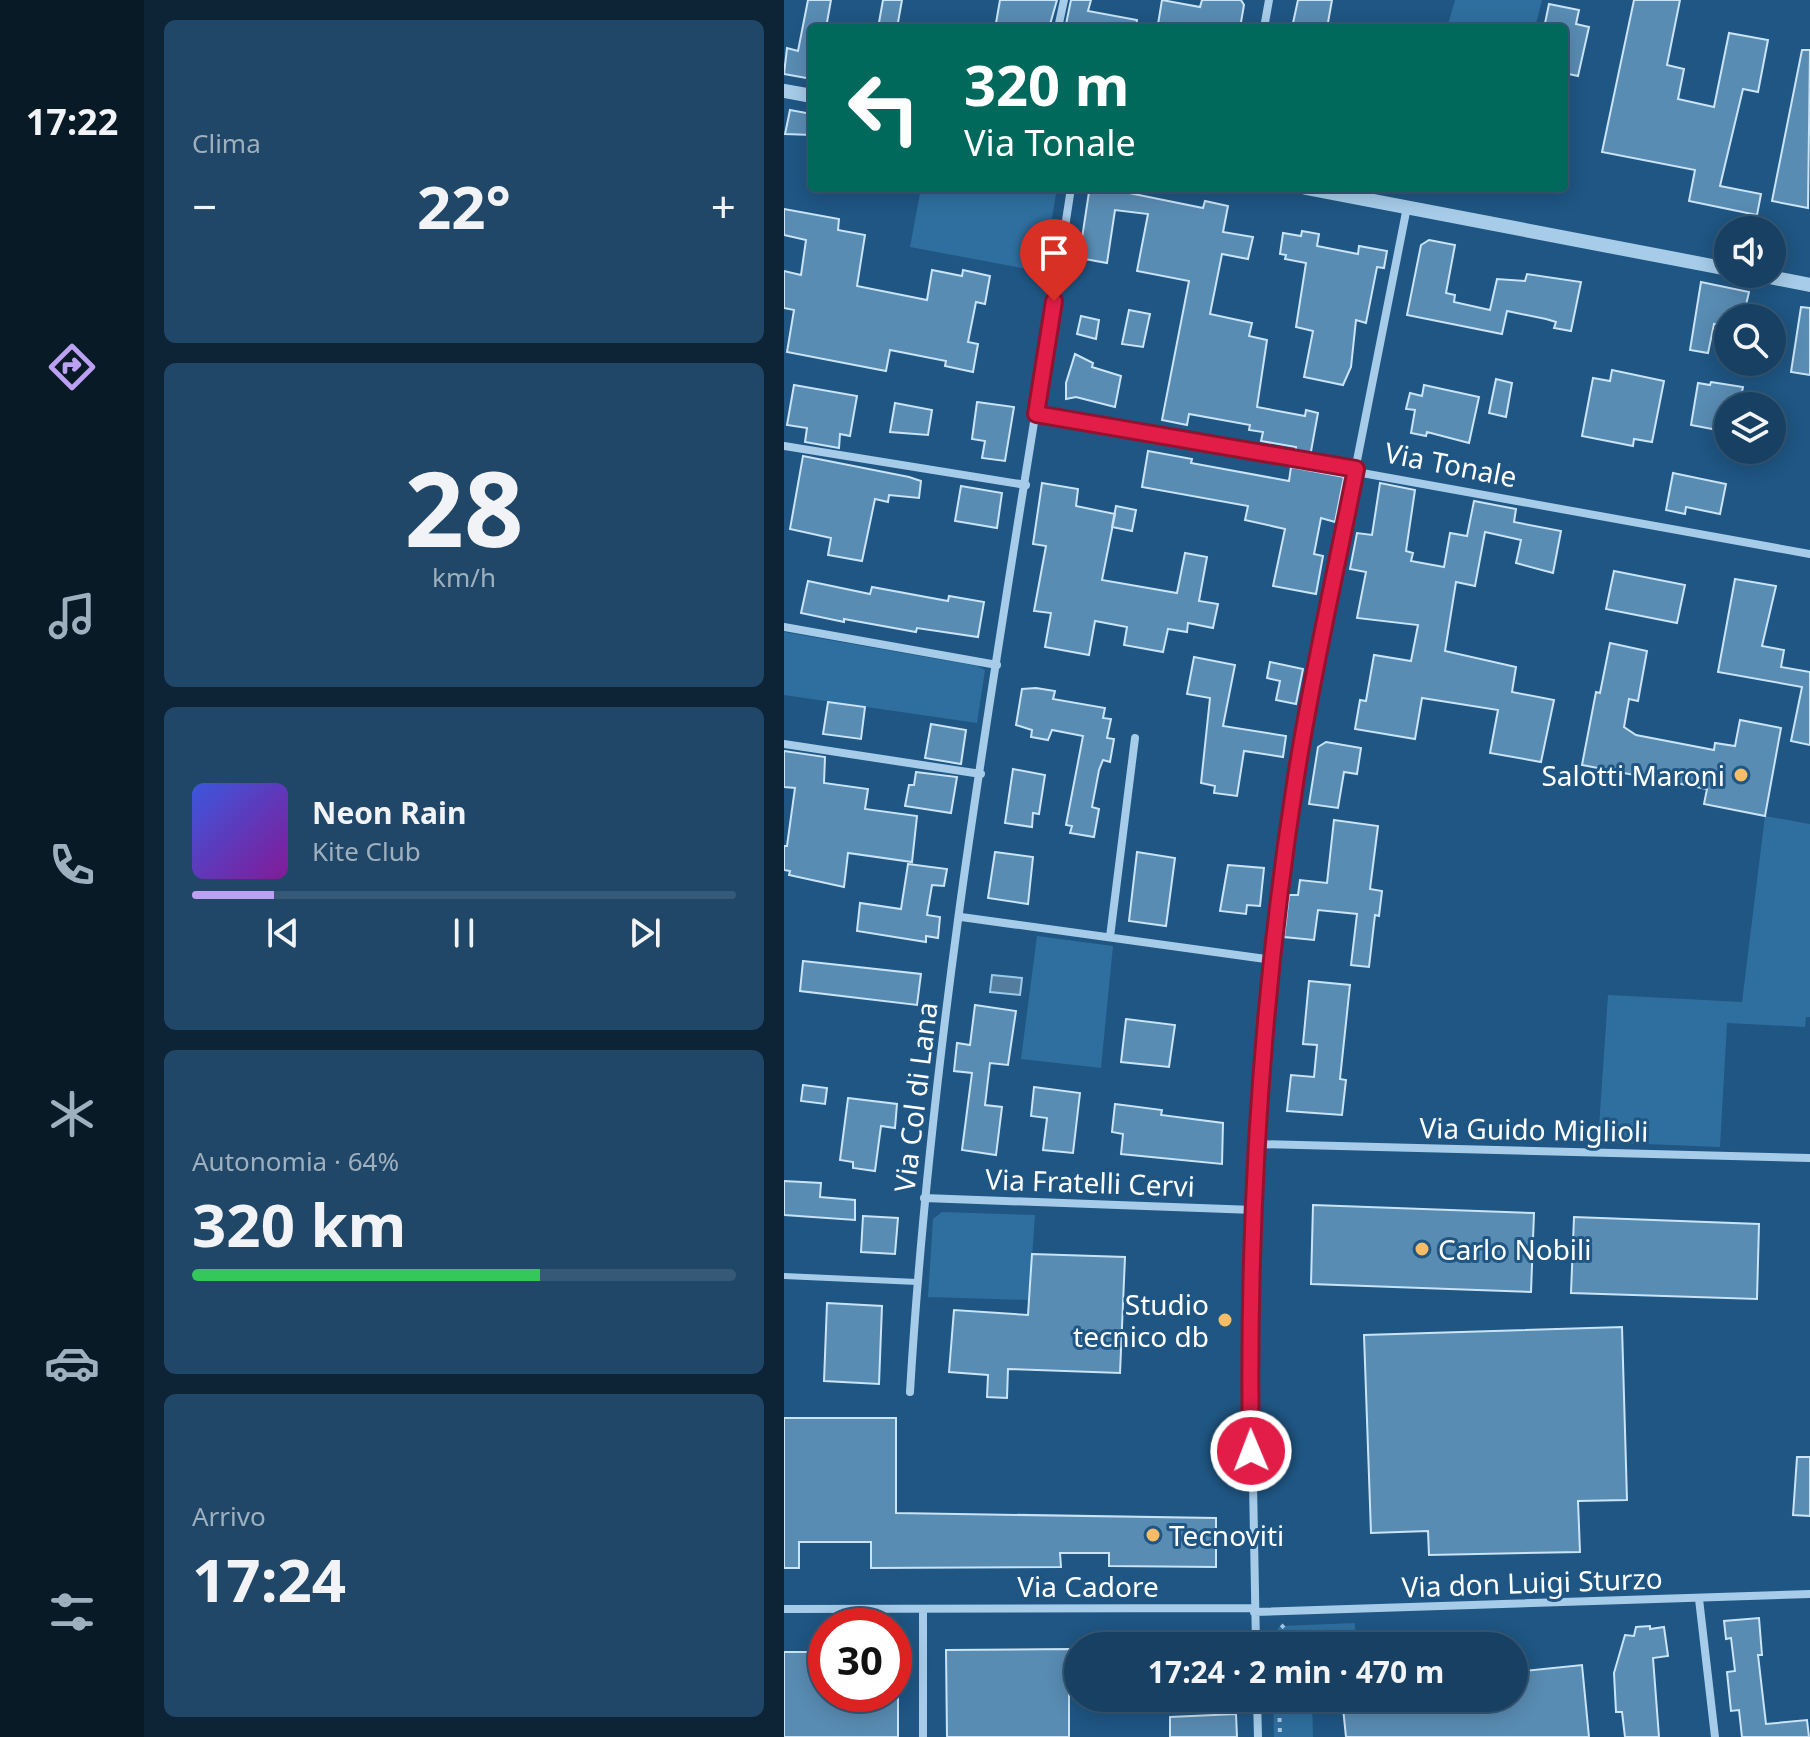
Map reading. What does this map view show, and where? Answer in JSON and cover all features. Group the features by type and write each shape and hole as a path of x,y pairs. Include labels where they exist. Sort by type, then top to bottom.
{"street":[{"path":"1059,24 1064,0"},
{"path":"1265,24 1269,0"},
{"path":"784,91 808,95"},
{"name":"Via Col di Lana","path":"910,1392 924,1198 961,917 1070,192"},
{"path":"1327,192 1714,266"},
{"path":"1255,1632 1250,1385 1254,1210 1273,960 1296,776 1407,207"},
{"path":"1786,280 1810,285"},
{"name":"Via Tonale","path":"1036,414 1356,469 1810,554"},
{"path":"784,446 1026,485"},
{"path":"784,627 997,665"},
{"path":"1110,937 1135,738"},
{"path":"784,744 981,774"},
{"path":"961,917 1273,960"},
{"name":"Via Guido Miglioli","path":"1257,1144 1810,1158"},
{"name":"Via Fratelli Cervi","path":"924,1198 1254,1210"},
{"name":"Via don Luigi Sturzo","path":"1254,1610 1810,1594"},
{"path":"1699,1599 1715,1737"},
{"name":"Via Cadore","path":"784,1609 1254,1610"},
{"path":"923,1609 923,1737"},
{"path":"1257,1712 1258,1737"}],"lane":[{"path":"784,1276 917,1282"}],"path":[{"path":"1279,1712 1280,1737"}],"shaded area":[{"path":"1455,0 1542,0 1536,24 1448,24"},
{"path":"920,192 1056,192 1043,272 910,247"},
{"path":"784,632 977,666 985,670 977,723 784,695"},
{"path":"1765,816 1810,824 1810,1017 1806,1017 1805,1027 1727,1023 1720,1147 1598,1142 1608,995 1742,1002"},
{"path":"1037,936 1113,946 1101,1068 1021,1059"},
{"path":"992,975 1022,978 1020,995 990,992"},
{"path":"942,1212 1035,1215 1029,1300 928,1297 933,1219"},
{"path":"1355,1623 1355,1632 1276,1632 1280,1626"},
{"path":"1273,1712 1312,1712 1313,1737 1274,1737"}],"building":[{"path":"808,0 831,0 827,24 808,24 808,78 784,74 787,48 798,51"},
{"path":"883,0 902,0 898,24 879,24"},
{"path":"1000,0 1057,0 1050,24 996,23"},
{"path":"1071,0 1091,0 1088,11 1137,20 1136,24 1066,24"},
{"path":"1162,0 1200,7 1202,0 1241,0 1244,5 1241,24 1158,24"},
{"path":"1298,0 1332,0 1328,24 1293,23"},
{"path":"1634,0 1680,0 1667,65 1684,69 1678,99 1714,107 1729,33 1768,40 1758,92 1743,89 1720,186 1761,194 1757,215 1689,201 1695,170 1602,152"},
{"path":"1549,4 1579,10 1576,24 1589,27 1578,76 1568,74 1568,24 1545,24"},
{"path":"1802,50 1810,50 1808,208 1772,201"},
{"path":"790,110 808,113 808,135 785,134"},
{"path":"1089,192 1129,192 1203,208 1205,201 1228,206 1223,232 1253,237 1248,259 1222,254 1210,314 1252,323 1249,336 1267,340 1257,407 1305,416 1306,410 1318,413 1310,457 1295,454 1296,447 1261,441 1263,432 1249,430 1250,425 1189,414 1187,425 1162,420 1189,281 1137,271 1148,214 1115,210 1107,263 1079,258"},
{"path":"784,209 839,219 838,230 865,235 857,286 927,300 932,270 962,276 963,270 990,276 985,304 976,302 968,342 978,344 973,372 945,366 946,361 890,350 886,371 787,352 794,310 784,308 784,271 801,275 806,240 784,235"},
{"path":"1302,231 1319,234 1317,246 1358,254 1359,246 1387,251 1384,268 1377,267 1366,323 1356,320 1351,367 1343,385 1304,377 1313,331 1296,327 1306,263 1285,259 1286,255 1280,254 1283,233 1301,236"},
{"path":"1429,240 1455,245 1446,293 1455,295 1454,302 1490,310 1497,279 1525,281 1527,274 1581,282 1571,331 1554,328 1556,322 1507,311 1502,334 1407,315 1421,245"},
{"path":"1701,282 1714,285 1714,288 1749,292 1746,304 1714,304 1714,324 1708,353 1690,350"},
{"path":"1801,307 1810,308 1810,375 1791,372"},
{"path":"1129,310 1150,314 1143,347 1122,344"},
{"path":"1081,316 1099,320 1096,339 1077,334"},
{"path":"1075,354 1093,363 1092,367 1121,376 1115,407 1076,397 1066,399 1066,383"},
{"path":"1612,370 1664,381 1652,442 1634,439 1633,446 1582,436 1593,378 1610,381"},
{"path":"1496,379 1512,383 1506,417 1489,413"},
{"path":"1711,382 1743,387 1742,392 1714,392 1714,429 1691,425 1698,383 1710,385"},
{"path":"794,385 857,396 850,436 840,434 839,448 805,442 807,428 787,425"},
{"path":"1424,385 1479,397 1469,443 1427,432 1426,436 1411,433 1415,410 1406,409 1410,393 1422,396"},
{"path":"977,402 1014,407 1005,461 982,458 985,441 972,439"},
{"path":"895,403 932,410 928,435 890,432"},
{"path":"1148,451 1192,459 1191,463 1289,481 1291,467 1344,477 1335,522 1321,518 1314,554 1323,556 1316,594 1273,586 1285,529 1245,520 1248,506 1142,487"},
{"path":"803,456 921,481 919,498 889,495 888,502 875,499 862,561 828,555 831,538 790,529"},
{"path":"1673,473 1726,484 1720,514 1686,507 1685,514 1666,510"},
{"path":"1042,483 1078,489 1076,506 1115,514 1102,580 1177,593 1185,553 1207,557 1199,601 1218,604 1213,628 1188,623 1187,632 1168,629 1163,652 1124,645 1127,627 1095,621 1089,655 1045,647 1051,613 1034,611 1046,546 1033,544"},
{"path":"1380,483 1415,490 1406,551 1413,553 1411,561 1444,567 1450,533 1467,536 1474,501 1516,509 1514,522 1561,531 1553,573 1516,563 1521,540 1485,532 1475,586 1456,582 1445,651 1516,667 1512,692 1554,700 1541,762 1490,753 1498,710 1422,698 1415,739 1355,729 1360,700 1366,701 1374,655 1411,661 1418,625 1357,618 1366,572 1350,569 1357,533 1372,535"},
{"path":"961,486 1002,493 997,528 955,521"},
{"path":"1116,506 1136,510 1132,531 1112,527"},
{"path":"1614,571 1685,585 1677,623 1606,609"},
{"path":"1735,579 1776,586 1762,646 1784,650 1781,667 1810,672 1810,745 1791,741 1802,687 1718,672"},
{"path":"808,581 870,594 872,587 948,601 949,596 984,602 978,637 917,628 916,632 801,613"},
{"path":"1610,643 1647,651 1638,701 1629,699 1624,727 1636,735 1714,750 1715,743 1735,746 1740,720 1781,728 1765,816 1704,804 1707,789 1582,765 1596,692 1600,693"},
{"path":"1194,657 1235,665 1223,726 1286,736 1283,757 1244,751 1237,796 1214,793 1215,786 1201,783 1210,698 1187,694"},
{"path":"1270,662 1303,669 1296,704 1276,700 1280,681 1267,678"},
{"path":"1022,689 1055,691 1053,699 1105,708 1103,718 1111,719 1107,738 1114,739 1110,762 1103,760 1099,770 1092,807 1099,809 1094,837 1070,833 1072,826 1066,825 1083,736 1052,730 1048,740 1031,737 1032,730 1016,725"},
{"path":"828,702 865,707 861,739 823,734"},
{"path":"931,724 966,730 961,764 925,758"},
{"path":"1326,742 1361,748 1357,774 1344,772 1338,808 1309,804 1318,747"},
{"path":"784,751 825,757 824,783 868,789 865,809 917,816 912,862 848,853 844,887 789,875 790,871 784,870 784,846 787,846 795,788 784,787"},
{"path":"1013,769 1045,775 1039,814 1033,813 1032,827 1005,823"},
{"path":"916,772 957,777 951,813 905,806 909,785 914,785"},
{"path":"1334,820 1378,826 1370,889 1382,891 1379,916 1375,915 1369,967 1351,965 1357,914 1318,910 1314,940 1284,937 1289,895 1298,895 1300,880 1327,883"},
{"path":"995,852 1033,857 1028,904 988,898"},
{"path":"1137,852 1175,858 1166,926 1129,921"},
{"path":"908,864 947,869 944,886 932,885 927,915 940,917 938,938 926,936 926,942 857,931 860,903 901,909"},
{"path":"1228,865 1264,868 1260,906 1247,905 1246,914 1220,911"},
{"path":"803,961 921,974 917,1005 800,991"},
{"path":"1309,981 1350,985 1340,1079 1346,1080 1342,1115 1287,1111 1291,1075 1314,1077 1317,1045 1303,1044"},
{"path":"975,1005 1016,1011 1008,1065 990,1063 985,1105 1002,1107 996,1155 962,1150 972,1073 954,1071 957,1043 970,1045"},
{"path":"1126,1019 1175,1025 1169,1067 1121,1062"},
{"path":"803,1085 827,1088 825,1104 801,1101"},
{"path":"1034,1087 1080,1093 1073,1153 1043,1150 1047,1118 1031,1116"},
{"path":"848,1098 897,1104 895,1128 881,1126 875,1171 853,1168 853,1162 840,1160"},
{"path":"1115,1104 1162,1110 1161,1115 1223,1123 1222,1164 1121,1154 1123,1134 1112,1132"},
{"path":"784,1181 821,1183 820,1197 855,1200 855,1220 784,1215"},
{"name":"Carlo Nobili","path":"1313,1205 1534,1213 1531,1292 1311,1284"},
{"path":"863,1216 898,1218 895,1254 861,1252"},
{"path":"1574,1217 1759,1224 1757,1299 1571,1293"},
{"path":"1032,1254 1125,1257 1120,1373 1008,1369 1007,1398 987,1397 988,1375 949,1372 954,1310 1028,1315"},
{"path":"827,1303 882,1306 879,1384 824,1381"},
{"path":"1622,1327 1627,1500 1578,1501 1580,1552 1429,1555 1428,1531 1371,1533 1364,1335"},
{"path":"784,1418 896,1418 896,1513 1216,1518 1216,1567 1109,1566 1109,1553 1060,1553 1061,1567 871,1568 871,1542 799,1542 799,1568 784,1568"},
{"path":"1797,1457 1810,1457 1810,1516 1793,1515"},
{"path":"1759,1618 1762,1655 1758,1655 1766,1724 1807,1720 1809,1737 1742,1737 1739,1710 1731,1711 1727,1672 1735,1671 1731,1638 1726,1639 1724,1621"},
{"path":"1650,1626 1650,1629 1664,1627 1668,1656 1653,1658 1659,1737 1625,1737 1622,1712 1616,1712 1614,1673 1625,1635 1634,1636 1636,1627"},
{"path":"1064,1649 1064,1712 1069,1712 1069,1737 947,1737 946,1650"},
{"path":"784,1652 808,1652 808,1712 898,1712 898,1737 784,1737"},
{"path":"1582,1665 1589,1737 1346,1737 1343,1712 1528,1712 1528,1671"},
{"path":"1236,1714 1237,1737 1170,1737 1170,1717"}],"place":[{"name":"Salotti Maroni","path":"1741,775"},
{"name":"Carlo Nobili","path":"1422,1249"},
{"name":"Studio tecnico db","path":"1225,1320"},
{"name":"Tecnoviti","path":"1153,1535"}],"route":[{"path":"1054,301 1036,414 1356,469 1296,776 1273,960 1254,1210 1250,1318 1251,1451"}]}
